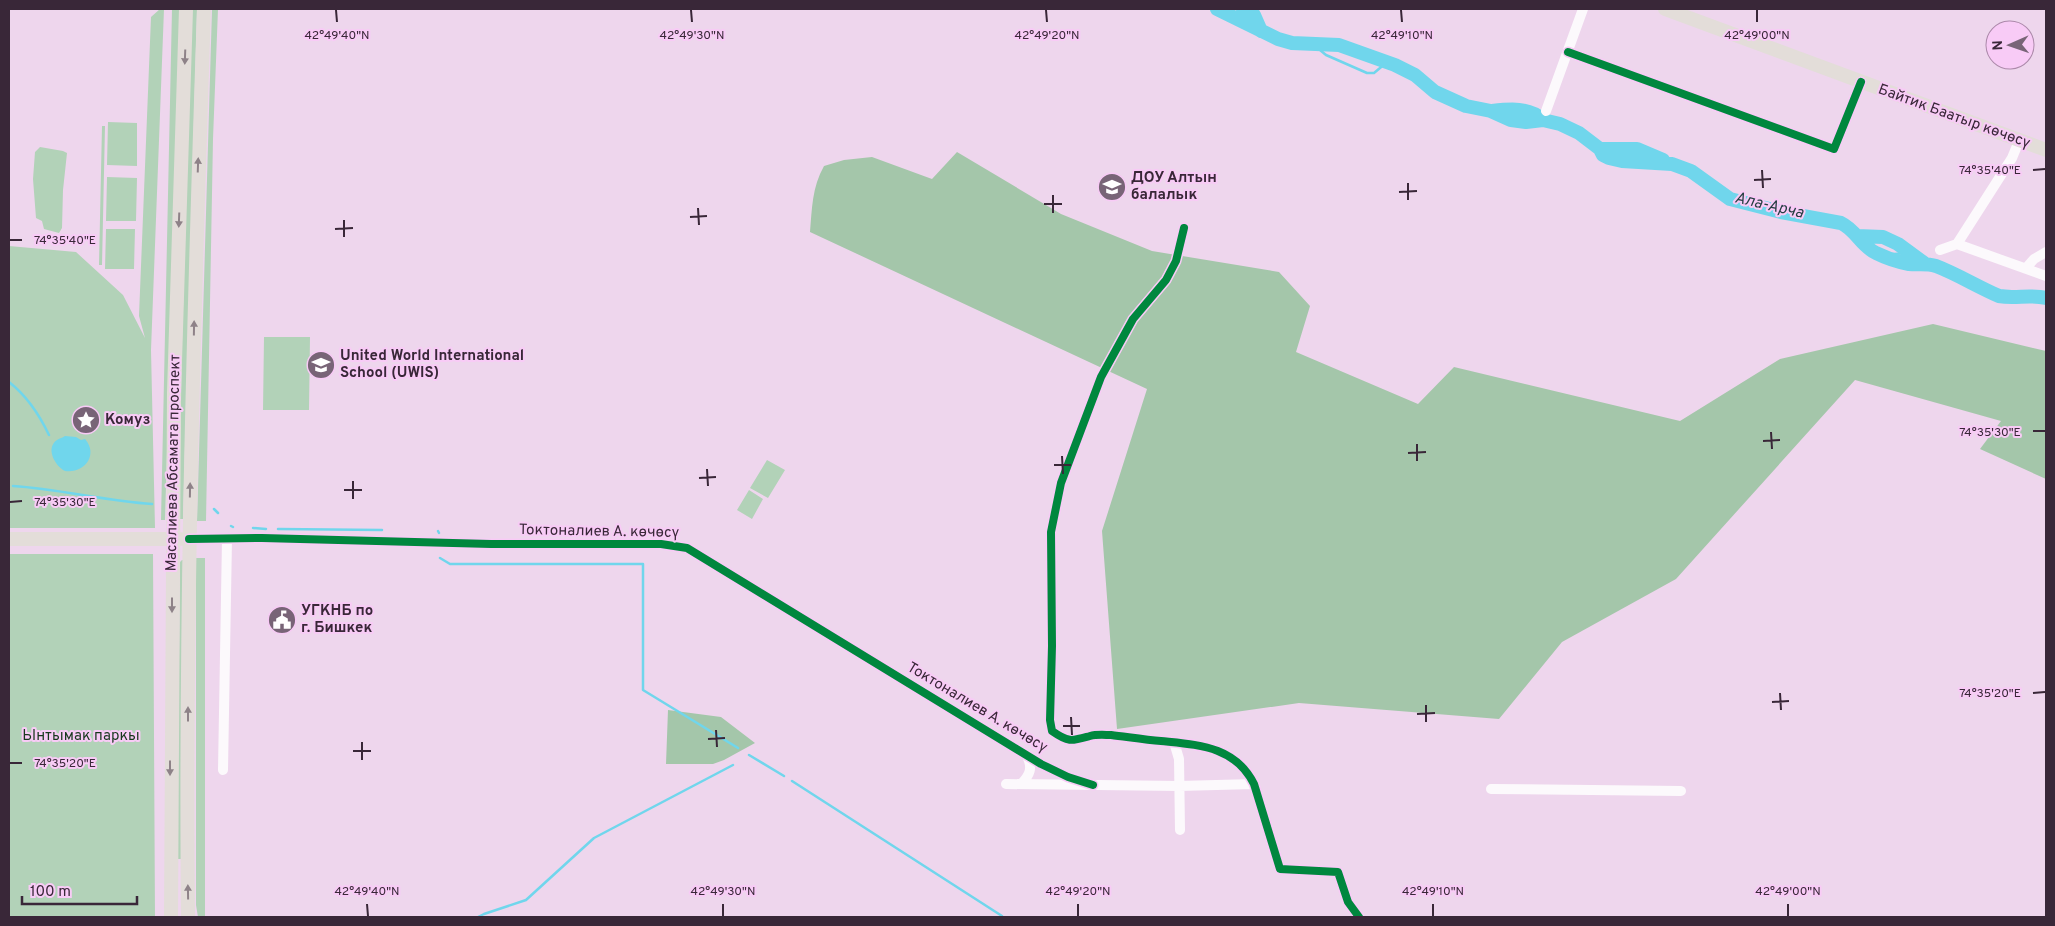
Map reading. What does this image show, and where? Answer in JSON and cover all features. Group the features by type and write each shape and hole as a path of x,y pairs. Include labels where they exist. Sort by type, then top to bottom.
{"main road":[{"name":"Масалиева Абсамата проспект","path":"170,917 172,539 176,304 186,9"},
{"name":"Масалиева Абсамата проспект","path":"188,917 189,539 195,268 204,9"},
{"name":"Байтик Баатыр көчөсү","path":"1665,9 2046,150"},
{"name":"Токтоналиев А. көчөсү","path":"9,540 189,539"},
{"path":"170,868 188,868"}],"street":[{"path":"1546,111 1583,9"},
{"path":"1568,52 1834,149 1861,82"},
{"path":"1940,250 1957,244 2012,158 2020,141"},
{"path":"1184,228 1176,261 1166,280 1133,319 1100,377 1061,483 1051,532 1052,646 1050,720 1052,731 1060,737 1071,741 1082,740 1089,736 1111,735 1209,747 1233,758 1248,771 1254,784 1280,869 1338,872 1348,902 1359,917"},
{"path":"1957,244 2046,276"},
{"path":"2026,268 2034,259 2046,252"},
{"name":"Токтоналиев А. көчөсү","path":"189,539 491,544 656,544 687,548 1028,756 1055,771 1093,785"},
{"path":"223,770 227,539"},
{"path":"1174,742 1179,759 1180,830"},
{"path":"1021,784 1030,772 1028,756"},
{"path":"1006,784 1180,786 1254,784"},
{"path":"1491,788 1681,792"}],"green space":[{"path":"160,9 164,9 151,350 155,528 9,528 9,246 76,252 123,295 145,338 139,316 151,17"},
{"path":"172,9 180,9 165,520 161,520"},
{"path":"192,9 197,9 183,519 179,519 182,342"},
{"path":"212,9 218,9 213,139 206,521 197,521"},
{"path":"108,122 137,123 137,166 107,165"},
{"path":"102,126 105,126 102,265 99,265"},
{"path":"40,147 67,153 63,190 62,228 59,233 44,229 42,221 36,218 33,179 35,152"},
{"path":"957,152 1061,214 1152,251 1279,272 1310,306 1296,352 1418,404 1454,367 1680,421 1780,359 1933,324 2046,351 2046,479 1980,449 2001,421 1855,380 1676,579 1562,642 1499,719 1299,703 1117,729 1102,531 1147,389 810,232 815,190 824,166 844,160 872,157 932,179"},
{"path":"107,177 137,178 136,221 106,221"},
{"path":"106,229 135,229 134,269 105,269"},
{"path":"264,337 310,337 309,410 263,410"},
{"path":"767,460 785,470 768,498 750,488"},
{"path":"749,490 763,499 752,519 737,510"},
{"name":"Ынтымак паркы","path":"9,554 153,554 155,917 9,917"},
{"path":"196,558 205,558 205,917 198,917 196,905"},
{"path":"182,560 181,859 177,859 180,562"},
{"path":"668,710 721,717 755,743 713,764 666,764"}],"water":[{"path":"65,436 76,437 81,440 85,439 89,445 90,457 78,470 65,471 61,469 53,457 53,443"}],"waterway":[{"name":"Ала-Арча","path":"1217,9 1278,39 1292,43 1339,45 1395,65 1415,75 1435,92 1466,106 1491,111 1511,120 1526,122 1543,120 1560,124 1579,133 1600,149 1603,155 1609,158 1622,161 1672,164 1691,171 1730,199 1781,212 1841,223 1871,250 1892,260 1909,264 1936,266 1999,296 2046,298"},
{"path":"1243,9 1254,15 1261,31"},
{"path":"1314,45 1326,55 1367,73 1374,73 1386,63"},
{"path":"1492,111 1525,111 1543,120"},
{"path":"1600,149 1637,149 1663,160"},
{"path":"1857,236 1883,237 1898,244 1924,263"},
{"path":"1880,255 1908,253"},
{"path":"9,382 32,406 49,435"},
{"path":"13,486 152,504"},
{"path":"214,509 218,513"},
{"path":"253,528 266,529"},
{"path":"278,529 382,530"},
{"path":"440,558 450,564 643,564 643,690 738,748"},
{"path":"749,755 784,776"},
{"path":"478,917 526,900 594,838 733,765"},
{"path":"792,781 1002,916"}],"cycle path":[{"path":"1568,52 1834,149 1861,82"},
{"path":"1184,228 1176,261 1166,280 1133,319 1101,377 1061,483 1051,532 1052,646 1050,720 1052,731 1063,738 1071,740 1095,735 1111,735 1202,746 1226,755 1246,771 1254,784 1280,869 1338,872 1348,902 1359,917"},
{"path":"189,539 262,538 491,544 661,544 687,548 1041,764 1068,777 1093,785"}],"place":[{"name":"ДОУ Алтын балалык","path":"1112,187"},
{"name":"United World International School (UWIS)","path":"321,365"},
{"name":"Комуз","path":"86,420"},
{"name":"УГКНБ по г. Бишкек","path":"282,620"}]}
